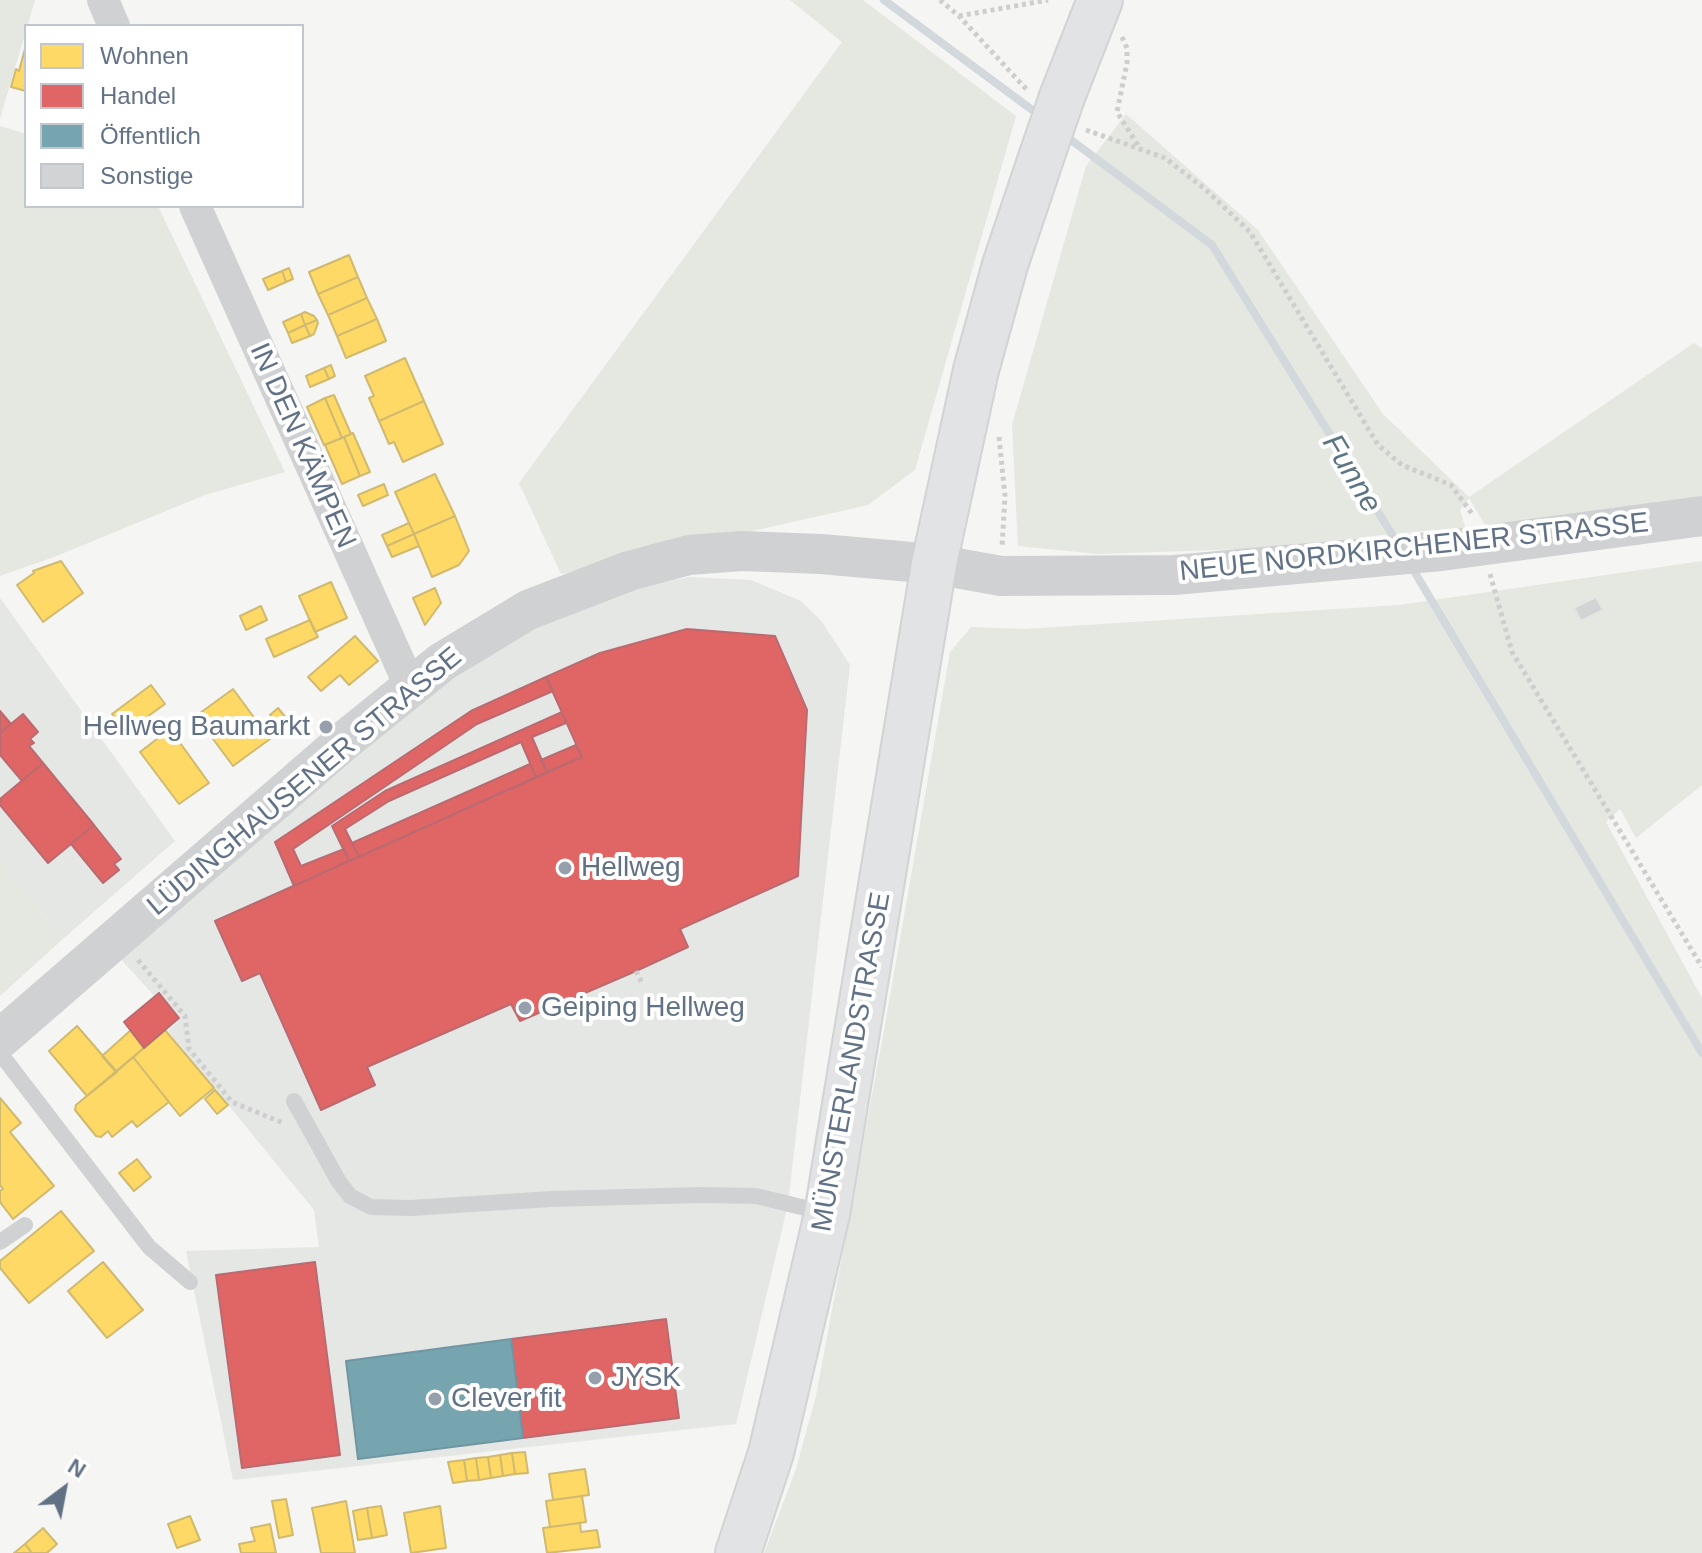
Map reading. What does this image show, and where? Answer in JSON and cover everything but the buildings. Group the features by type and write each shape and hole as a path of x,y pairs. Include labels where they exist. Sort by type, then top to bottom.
{"main road":[{"path":"934,564 976,370 1005,265 1062,97 1110,16"},
{"name":"MÜNSTERLANDSTRASSE","path":"738,1553 771,1453 827,1214 934,564"}],"street":[{"path":"103,0 113,24"},
{"name":"IN DEN KÄMPEN","path":"196,208 410,686"},
{"name":"NEUE NORDKIRCHENER STRASSE","path":"934,564 1001,576 1174,575 1441,551 1702,516"},
{"name":"LÜDINGHAUSENER STRASSE","path":"0,1039 410,686 475,640 528,610 629,571 689,555 742,551 934,564"}],"lane":[{"path":"0,1053 149,1247 190,1282"},
{"path":"294,1101 350,1196 371,1207 411,1208 524,1200 701,1195 756,1196 827,1214"},
{"path":"0,1242 25,1225"}],"path":[{"path":"959,16 1048,0"},
{"path":"1110,16 1127,48 1117,112 1139,148"},
{"path":"997,424 1005,496 1001,576"},
{"path":"119,938 185,1016 189,1049 232,1102 312,1135"},
{"path":"636,971 642,983"},
{"path":"571,1002 578,1017"}],"shaded area":[{"path":"0,0 35,0 28,24 24,24 24,37 0,119"},
{"path":"790,0 863,0 1016,116 915,470 868,505 561,574 519,483 842,42"},
{"path":"1126,114 1258,230 1383,414 1469,497 1694,343 1702,348 1702,506 1488,530 1469,498 1460,510 1467,533 1432,530 1247,549 1098,554 1018,546 1012,425 1086,166"},
{"path":"0,126 24,133 24,208 159,208 285,472 205,495 0,576"},
{"path":"1702,561 1702,785 1636,838 1620,809 1606,822 1702,998 1702,1553 764,1553 796,1469 816,1396 950,652 971,627 1024,629 1399,605"},
{"path":"689,577 751,580 801,601 822,622 850,665 788,1204 736,1424 233,1480 186,1251 319,1247 314,1210 168,1031 178,1022 107,944 415,682 600,595"},
{"path":"0,598 175,841 63,939 0,860"},
{"path":"0,860 63,939 0,996"}],"waterway":[{"name":"Funne","path":"884,0 1043,118"},
{"name":"Funne","path":"1063,134 1212,245 1398,544"},
{"name":"Funne","path":"1411,566 1702,1053"}],"place":[{"name":"Hellweg Baumarkt","path":"326,727"},
{"name":"Hellweg","path":"565,868"},
{"name":"Geiping Hellweg","path":"525,1008"},
{"name":"JYSK","path":"595,1378"},
{"name":"Clever fit","path":"435,1399"}]}
